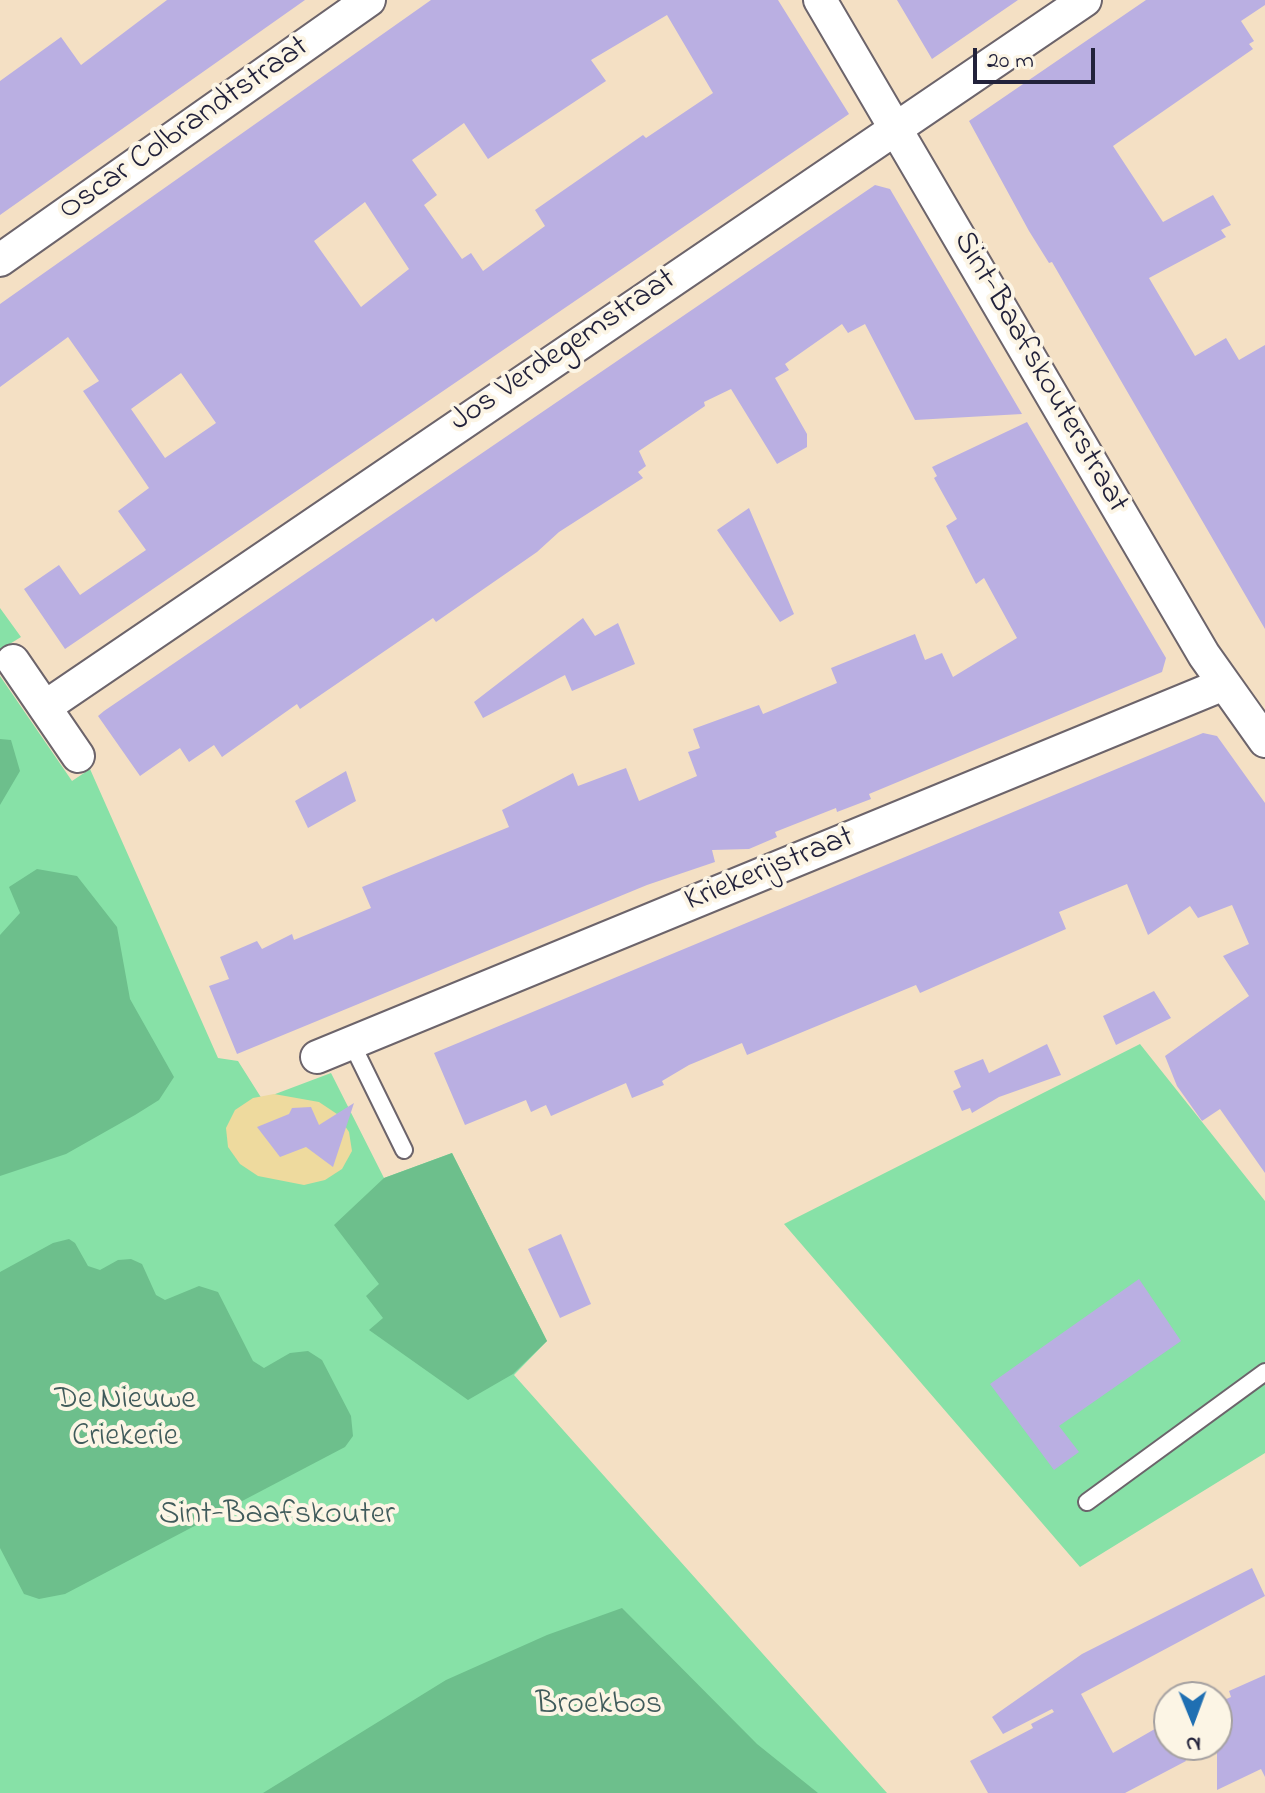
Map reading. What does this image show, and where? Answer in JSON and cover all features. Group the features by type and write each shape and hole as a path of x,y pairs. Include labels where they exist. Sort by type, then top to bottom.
{"street":[{"name":"Oscar Colbrandtstraat","path":"0,260 369,0"},
{"name":"Sint-Baafskouterstraat","path":"820,0 1224,684 1265,741"},
{"name":"Jos Verdegemstraat","path":"45,707 1085,0"},
{"path":"13,661 78,756"},
{"name":"Kriekerijstraat","path":"317,1057 1224,684"}],"lane":[{"path":"351,1042 404,1150"},
{"path":"1087,1502 1265,1372"}],"green space":[{"path":"0,608 21,637 0,650"},
{"name":"Sint-Baafskouter","path":"0,676 72,781 90,769 218,1058 238,1061 262,1099 331,1073 384,1178 452,1153 547,1341 514,1375 887,1793 0,1793"},
{"path":"0,739 11,740 20,771 0,805"},
{"path":"37,869 77,876 117,927 130,999 174,1077 159,1100 135,1115 66,1154 0,1176 0,935 20,913 9,887"},
{"path":"1140,1044 1265,1201 1265,1453 1080,1567 784,1224"},
{"path":"452,1153 547,1341 513,1374 468,1400 369,1330 383,1318 366,1296 379,1284 334,1225 384,1178"},
{"name":"De Nieuwe Criekerie","path":"69,1239 75,1243 88,1266 100,1270 118,1260 131,1259 142,1264 156,1295 165,1300 199,1286 218,1292 253,1361 264,1368 290,1353 308,1351 322,1360 351,1416 353,1436 345,1447 65,1594 39,1599 24,1594 0,1548 0,1272 53,1243"},
{"name":"Broekbos","path":"622,1608 757,1744 818,1793 263,1793 446,1680 547,1635"}],"sand":[{"path":"274,1094 319,1102 337,1114 349,1132 352,1151 342,1169 325,1180 304,1185 258,1176 240,1164 228,1147 226,1128 235,1110 253,1098"}],"building":[{"path":"167,0 305,0 0,215 0,81 61,37 81,65"},
{"path":"431,0 778,0 849,114 65,649 24,589 59,565 80,595 146,550 118,511 149,488 83,391 99,381 68,337 0,387 0,304","holes":["667,15 713,93 646,138 643,135 535,210 545,226 483,271 471,253 462,259 424,205 437,195 412,160 464,123 488,159 606,81 591,60","365,202 409,269 361,307 314,241","181,373 216,423 165,458 131,409"]},
{"path":"897,0 1018,0 932,59"},
{"path":"1146,0 1265,0 1265,5 1241,21 1254,41 1249,44 1253,49 1113,146 1163,222 1213,195 1231,225 1221,230 1226,237 1149,278 1195,356 1226,338 1239,360 1265,345 1265,629 1052,262 1049,263 1029,231 969,121"},
{"path":"875,185 890,189 1022,414 915,420 865,324 848,333 842,324 785,364 789,370 775,378 807,434 807,447 777,464 731,389 704,402 705,406 639,451 646,466 638,472 643,478 559,532 537,552 436,622 433,618 300,709 297,704 222,757 214,745 189,762 180,748 140,776 98,716 104,711"},
{"path":"1027,422 1166,658 1162,672 869,794 871,799 837,812 836,808 775,832 777,837 749,849 712,850 715,862 647,885 237,1054 209,986 229,979 220,957 257,941 262,949 292,934 294,940 371,908 362,887 509,827 502,810 573,773 578,786 626,768 639,801 697,776 688,752 700,748 693,729 759,705 763,714 837,683 831,668 915,634 925,660 942,653 953,677 1017,638 984,578 976,584 946,526 957,519 934,478 937,476 932,467"},
{"path":"749,508 794,614 780,622 717,530"},
{"path":"583,618 595,636 618,623 635,664 572,691 565,675 483,718 474,702"},
{"path":"1203,733 1217,736 1265,803 1265,1173 1220,1109 1202,1121 1177,1086 1165,1056 1249,996 1223,956 1249,944 1232,905 1198,918 1190,906 1148,935 1127,884 1059,912 1066,929 920,993 916,985 747,1055 742,1043 689,1065 662,1081 664,1085 632,1098 626,1083 551,1116 546,1105 531,1112 526,1100 465,1125 434,1053"},
{"path":"346,771 356,801 308,828 295,801"},
{"path":"1154,991 1171,1018 1116,1045 1103,1016"},
{"path":"1047,1044 1061,1075 999,1097 972,1113 970,1108 962,1111 953,1091 961,1087 954,1071 983,1059 989,1073"},
{"path":"354,1103 333,1167 306,1147 280,1157 257,1127 289,1114 292,1108 311,1107 319,1125"},
{"path":"561,1234 591,1304 560,1318 528,1249"},
{"path":"1139,1279 1181,1341 1059,1426 1079,1452 1054,1470 990,1384"},
{"path":"1252,1568 1265,1596 1081,1694 1113,1753 1153,1730 1153,1761 1186,1761 1125,1793 988,1793 970,1761 1033,1728 1031,1724 1054,1712 1052,1709 1003,1734 992,1717 1082,1654"},
{"path":"1265,1675 1265,1777 1261,1769 1217,1790 1217,1761 1233,1761 1233,1689"}]}
